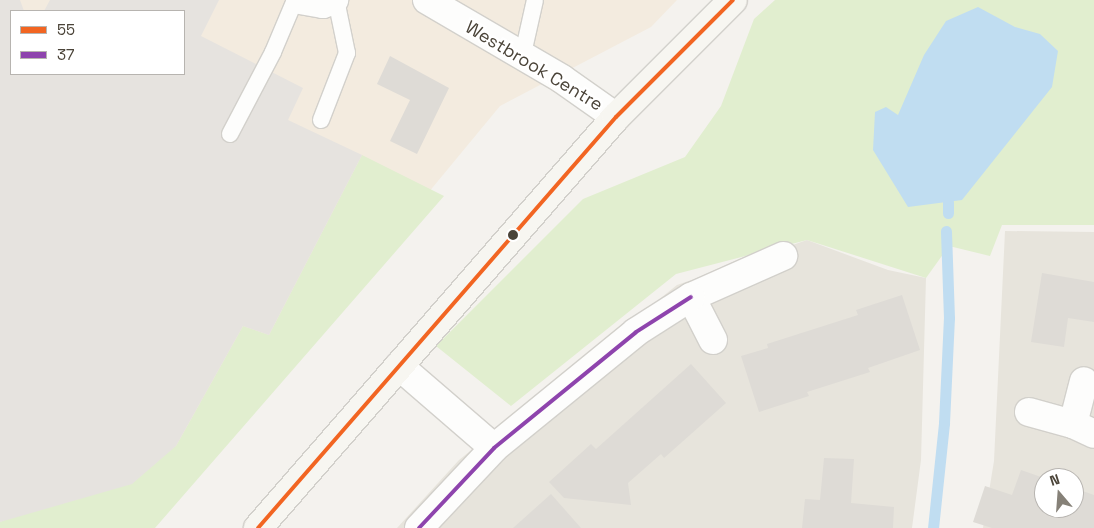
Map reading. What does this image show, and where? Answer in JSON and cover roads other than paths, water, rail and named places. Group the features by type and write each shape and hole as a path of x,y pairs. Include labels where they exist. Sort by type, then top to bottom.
{"street":[{"path":"300,0 323,4 335,0"},
{"name":"Westbrook Centre","path":"427,0 522,58 562,79 616,117"},
{"path":"258,528 616,117 734,0"},
{"path":"420,528 494,448 636,332 691,296 783,256"},
{"path":"691,296 713,340"},
{"path":"399,366 494,448"},
{"path":"1029,412 1083,429 1084,380"}],"lane":[{"path":"230,134 273,52 295,0"},
{"path":"321,120 347,53 335,0"},
{"path":"522,58 535,0"}],"water":[{"path":"978,7 1015,27 1040,34 1058,51 1052,87 962,200 908,207 873,150 875,112 886,107 898,115 924,55 946,21"}],"waterway":[{"path":"948,202 948,213"},
{"path":"933,528 944,423 949,318 946,231"}]}
